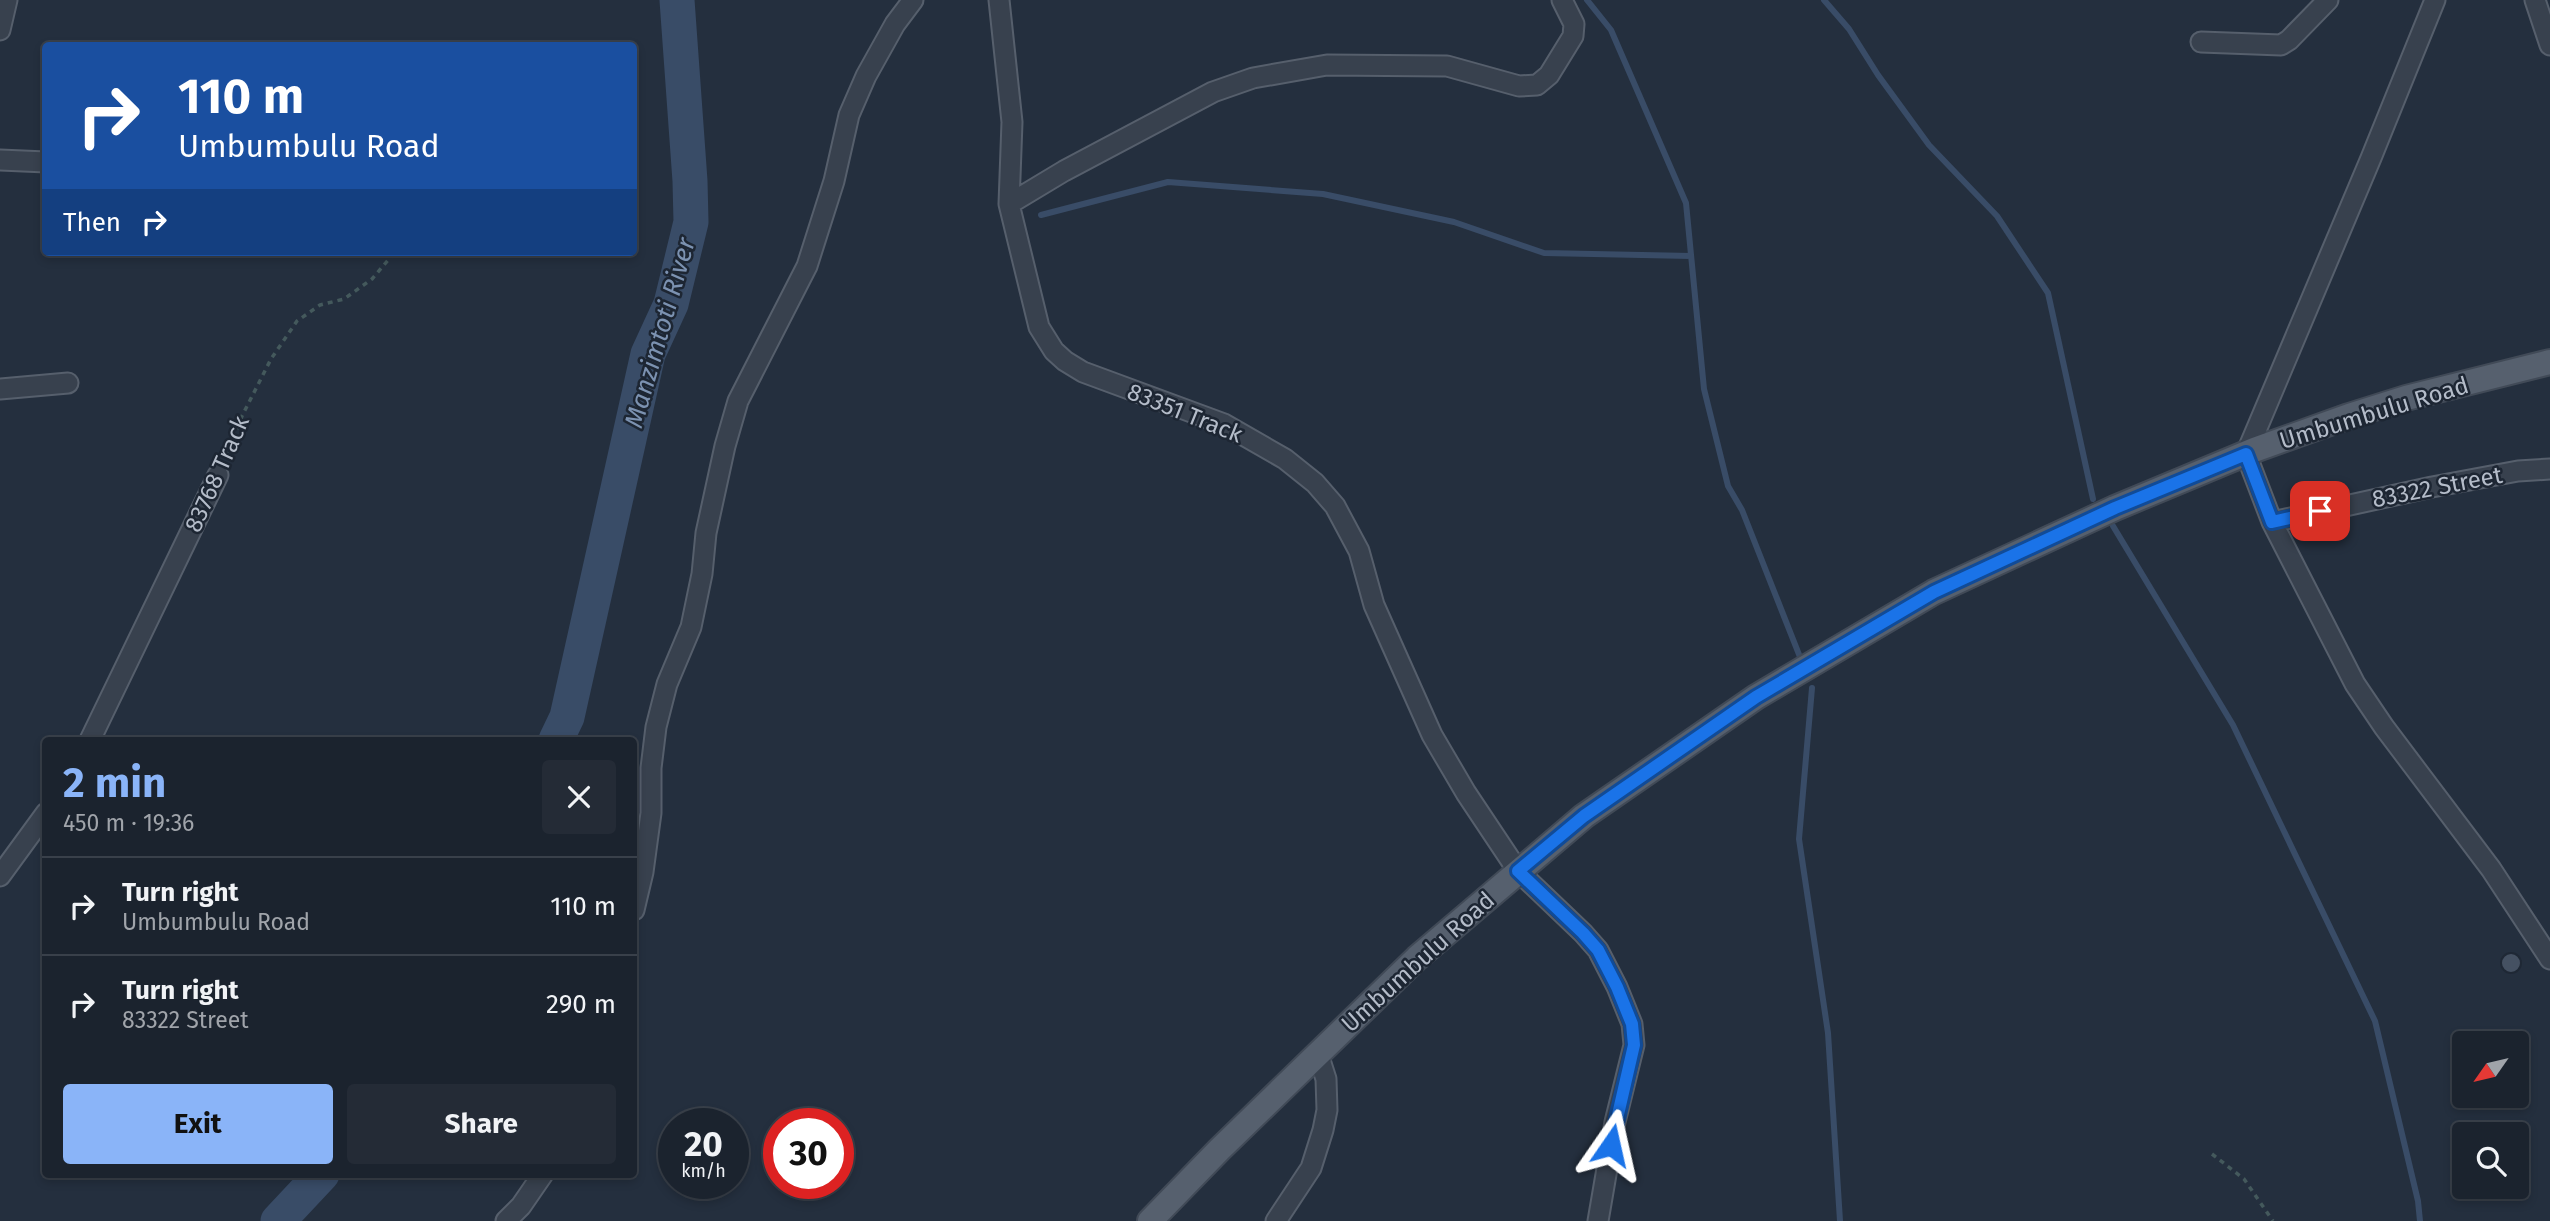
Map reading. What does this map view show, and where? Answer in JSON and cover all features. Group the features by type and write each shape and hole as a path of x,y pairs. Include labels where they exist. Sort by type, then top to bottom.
{"main road":[{"name":"Umbumbulu Road","path":"1150,1221 1219,1150 1417,958 1584,816 1756,697 1934,592 2115,508 2246,454 2406,398 2550,362"}],"street":[{"path":"0,30 7,0"},
{"path":"637,897 651,813 651,768 656,727 667,684 691,627 702,574 706,533 738,401 807,266 857,95 895,24 913,0"},
{"name":"83351 Track","path":"999,0 1012,122 1009,204 1039,327 1046,341 1065,361 1083,372 1224,424 1285,459 1315,483 1335,506 1359,551 1374,604 1432,735 1466,793 1518,871 1598,950 1617,987 1632,1024 1634,1045 1615,1122 1598,1221"},
{"path":"1009,204 1064,171 1213,92 1253,78 1327,65 1447,66 1519,86 1537,85 1549,75 1575,29 1572,15 1562,0"},
{"path":"2201,42 2281,45 2328,0"},
{"path":"2435,0 2246,454 2272,522 2356,684 2384,727 2491,869 2550,959"},
{"path":"2535,0 2550,45"},
{"path":"0,160 42,162"},
{"path":"0,389 68,383"},
{"name":"83322 Street","path":"2272,522 2432,487 2518,471 2550,468"},
{"name":"83768 Track","path":"91,737 218,475"},
{"path":"0,876 42,818"},
{"path":"1276,1221 1311,1168 1323,1130 1327,1110 1326,1079 1318,1054"},
{"path":"506,1221 521,1206 540,1178"}],"path":[{"name":"83768 Track","path":"218,475 271,359 297,321 320,305 344,299 363,286 392,256"},
{"path":"2212,1154 2244,1179 2273,1221"}],"building":[{"path":"2511,953 2518,956 2521,963 2518,970 2511,973 2504,970 2501,963 2504,956"}],"waterway":[{"name":"Manzimtoti River","path":"557,737 567,717 648,354 671,304 691,222 677,0"},
{"path":"1587,0 1611,30 1686,203 1704,389 1728,486 1742,510 1800,657"},
{"path":"1824,0 1849,29 1878,75 1929,145 1997,216 2048,293 2093,499"},
{"path":"1041,215 1168,182 1323,194 1454,222 1544,253 1691,256"},
{"path":"2113,526 2233,725 2375,1021 2418,1201 2420,1221"},
{"path":"1812,688 1799,839 1828,1033 1840,1221"},
{"name":"Manzimtoti River","path":"278,1221 318,1178"}],"route":[{"path":"1611,1145 1634,1045 1632,1024 1598,950 1518,871 1584,816 1756,697 1934,592 2115,508 2246,454 2272,522 2320,511"}]}
